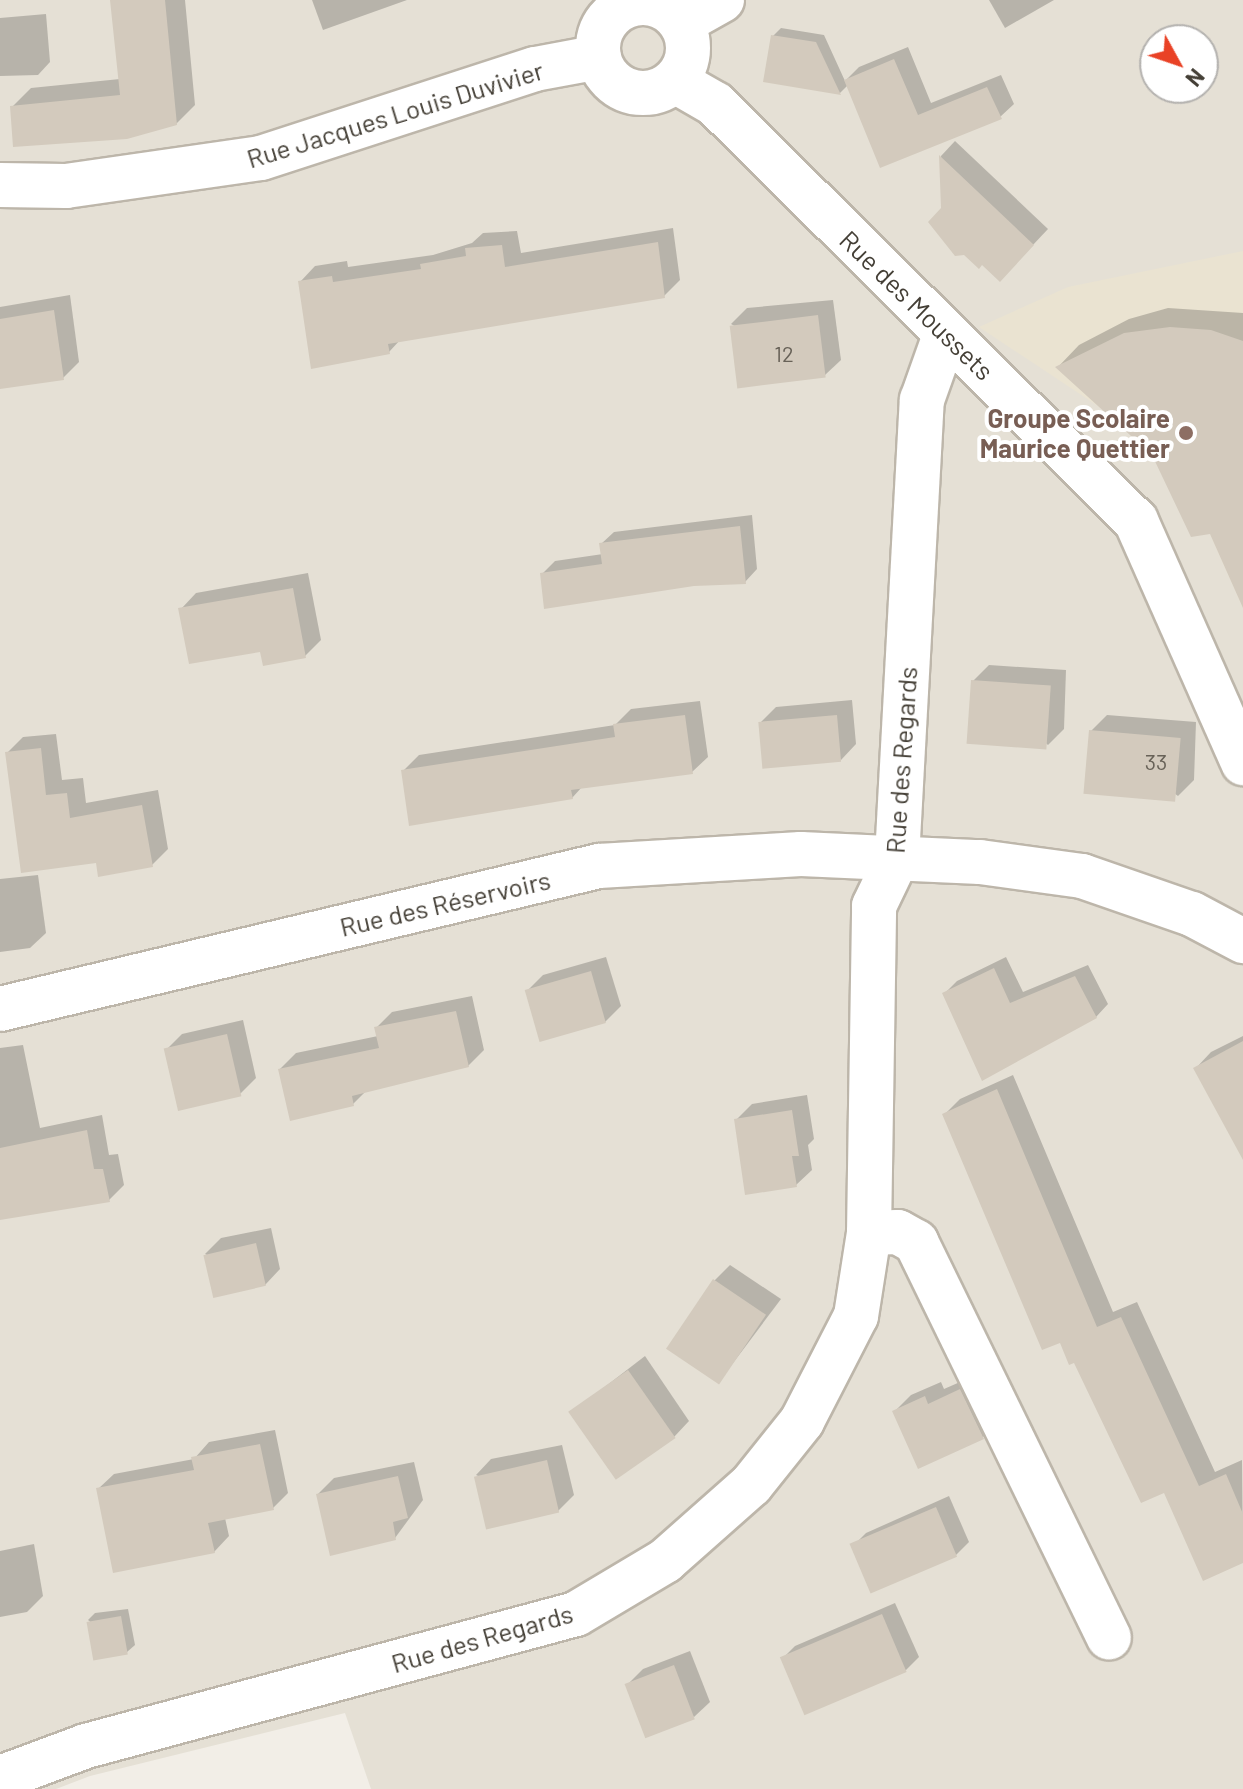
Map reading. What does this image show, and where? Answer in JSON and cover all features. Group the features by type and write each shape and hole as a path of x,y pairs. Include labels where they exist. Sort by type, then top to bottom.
{"street":[{"path":"681,23 722,0"},
{"path":"618,4 655,4 681,23 688,53 675,81 649,92 621,87 607,75 599,57 599,38 618,4"},
{"name":"Rue Jacques Louis Duvivier","path":"0,185 66,186 261,158 535,69 599,57"},
{"name":"Rue des Moussets","path":"675,81 715,104 1136,521 1243,763"},
{"name":"Rue des Regards","path":"0,1778 86,1746 576,1614 665,1561 751,1485 802,1421 856,1316 869,1233 874,906 897,858 922,400 945,335"},
{"name":"Rue des Réservoirs","path":"0,1009 599,866 801,854 980,862 1082,876 1192,914 1243,941"},
{"path":"869,1233 898,1232 916,1242 1109,1637"}],"shaded area":[{"path":"0,0 1243,0 1243,1789 371,1789 345,1713 90,1776 56,1789 0,1789"},
{"name":"Groupe Scolaire Maurice Quettier","path":"1243,251 1243,608 1210,534 1178,504 1152,455 1104,410 979,327 1068,287"}],"building":[{"path":"110,0 165,0 177,125 127,139 13,147 10,106 120,95"},
{"path":"771,35 816,42 841,95 763,82"},
{"path":"894,59 918,115 987,87 1002,119 880,168 844,80"},
{"path":"939,155 1034,245 1000,282 982,265 979,269 964,255 955,256 928,222 941,208"},
{"path":"658,242 665,298 388,344 390,354 311,369 298,281 332,276 333,282 421,269 420,264 466,256 465,248 502,245 505,267"},
{"path":"54,310 64,380 0,389 0,319"},
{"path":"818,315 826,378 737,388 730,326"},
{"name":"Groupe Scolaire Maurice Quettier","path":"1170,327 1211,330 1243,341 1243,608 1210,534 1191,537 1152,455 1055,367 1124,333"},
{"path":"740,526 746,584 694,586 544,609 540,573 602,564 599,543"},
{"path":"293,588 306,658 263,666 260,652 189,664 178,608"},
{"path":"971,680 1051,686 1046,749 967,744"},
{"path":"685,715 693,774 571,790 573,799 409,826 401,770 615,737 613,724"},
{"path":"837,715 841,762 762,769 758,722"},
{"path":"1089,730 1181,738 1175,802 1083,794"},
{"path":"41,748 46,795 67,793 70,818 142,805 153,867 98,877 96,863 21,873 5,752"},
{"path":"994,968 1010,1003 1075,976 1097,1018 982,1081 942,993"},
{"path":"591,971 606,1023 540,1042 525,990"},
{"path":"456,1011 469,1067 352,1096 354,1106 290,1121 278,1069 379,1048 374,1027"},
{"path":"227,1034 241,1096 178,1111 164,1049"},
{"path":"1243,1041 1243,1160 1193,1068"},
{"path":"997,1089 1097,1327 1121,1317 1199,1486 1226,1474 1243,1514 1243,1563 1203,1581 1164,1493 1141,1503 1074,1363 1069,1365 1060,1343 1042,1350 942,1114"},
{"path":"792,1110 799,1156 792,1156 797,1187 745,1195 734,1119"},
{"path":"87,1130 94,1169 103,1169 110,1202 0,1220 0,1148"},
{"path":"256,1243 266,1286 213,1298 203,1255"},
{"path":"713,1279 766,1315 719,1384 666,1349"},
{"path":"628,1370 676,1438 616,1480 568,1412"},
{"path":"960,1389 984,1439 918,1469 892,1411 925,1396 928,1404"},
{"path":"260,1444 274,1510 208,1523 215,1553 113,1573 96,1488 194,1470 191,1457"},
{"path":"547,1460 559,1513 486,1529 474,1477"},
{"path":"398,1476 408,1518 393,1522 396,1540 330,1556 316,1494"},
{"path":"936,1507 957,1557 871,1593 849,1544"},
{"path":"882,1614 907,1672 804,1715 780,1657"},
{"path":"121,1616 128,1654 93,1660 87,1622"},
{"path":"674,1665 695,1719 645,1738 625,1684"}],"place":[{"name":"Groupe Scolaire Maurice Quettier","path":"1186,433"}]}
